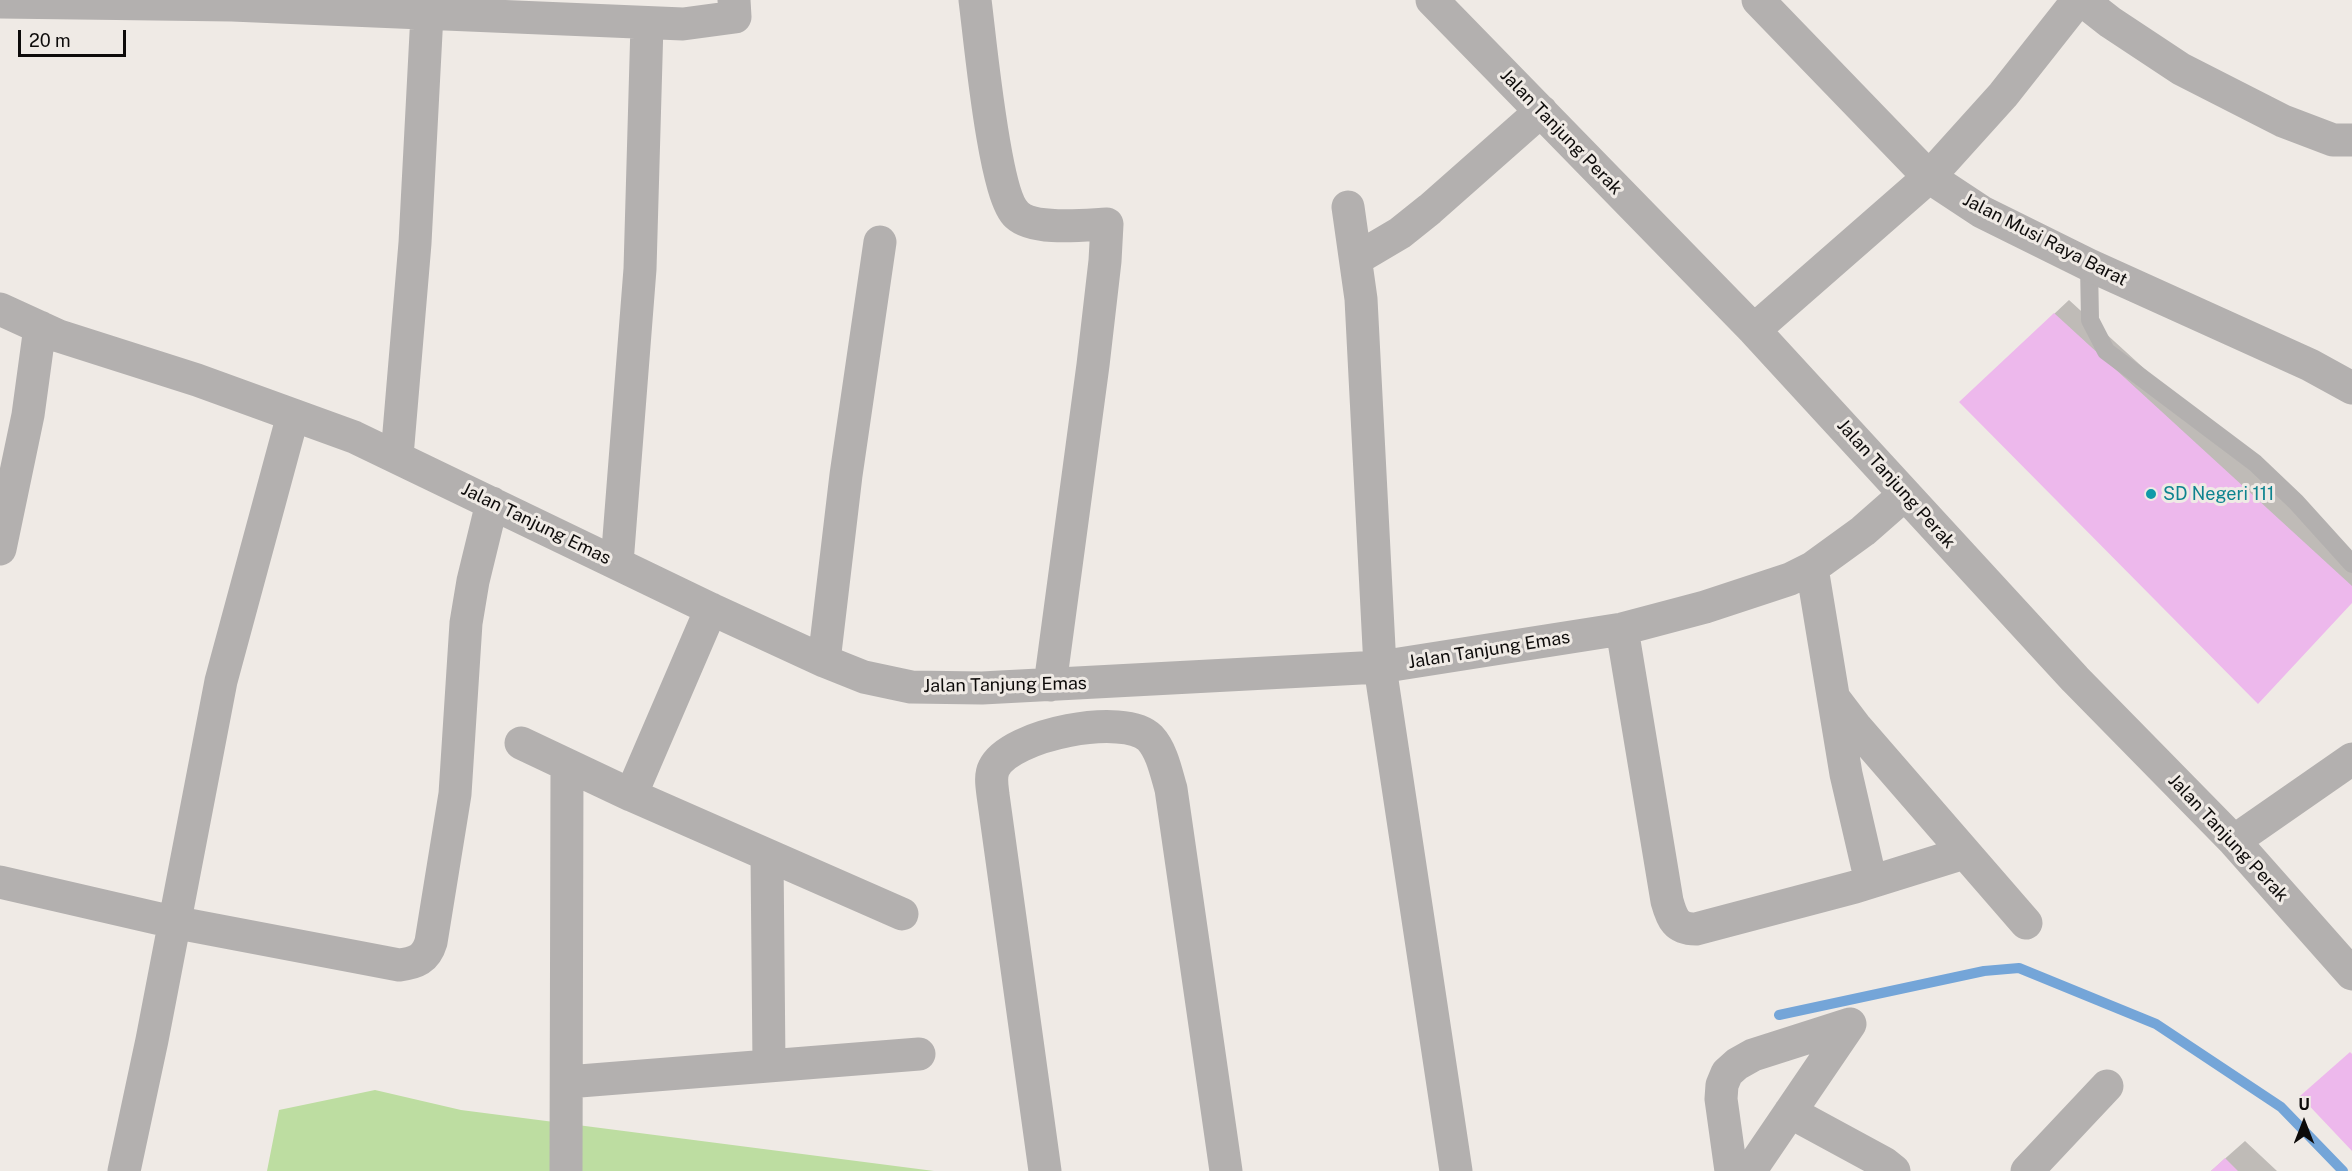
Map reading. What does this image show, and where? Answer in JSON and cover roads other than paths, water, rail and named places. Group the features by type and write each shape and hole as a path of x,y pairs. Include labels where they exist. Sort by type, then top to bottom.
{"street":[{"path":"0,2 232,2 427,14 683,24 735,17 734,0"},
{"path":"975,0 994,148 1009,205 1016,215 1026,221 1041,224 1076,226 1107,224 1093,365 1050,685"},
{"name":"Jalan Tanjung Perak","path":"1432,0 1754,330 2075,679 2234,841 2352,974"},
{"name":"Jalan Musi Raya Barat","path":"1758,0 1929,177 1982,212 2089,265 2310,365 2352,388"},
{"path":"1754,330 1929,177 2003,95 2080,0 2181,69 2283,121 2333,140 2352,140"},
{"path":"397,456 416,232 427,14"},
{"path":"617,563 640,269 647,24"},
{"path":"1356,260 1400,233 1430,209 1541,111"},
{"path":"1348,207 1362,310 1380,667 1456,1171"},
{"path":"824,661 846,475 880,242"},
{"name":"Jalan Tanjung Emas","path":"0,309 85,346 197,380 354,437 824,661 864,677 911,687 982,688 1380,667 1622,629 1705,607 1790,579 1812,568 1863,531 1905,495"},
{"path":"0,549 28,415 40,327"},
{"path":"124,1171 152,1041 221,681 293,415"},
{"path":"0,882 173,922 399,965 414,963 428,951 455,794 465,624 492,503"},
{"path":"1812,568 1832,694 1851,795 1871,882"},
{"path":"631,795 711,609"},
{"path":"1622,629 1667,901 1675,923 1687,929 1696,929 1871,882 1964,853"},
{"path":"1832,694 1856,726 2026,923"},
{"path":"1046,1171 991,781 993,769 1000,759 1010,750 1032,739 1068,730 1117,727 1138,730 1149,738 1165,766 1171,789 1226,1171"},
{"path":"520,743 631,795 902,914"},
{"path":"2234,841 2352,759"},
{"path":"566,1171 567,766"},
{"path":"767,855 769,1065"},
{"path":"1731,1171 1721,1099 1722,1084 1727,1073 1753,1055 1850,1024 1750,1171"},
{"path":"567,1082 920,1054"},
{"path":"2027,1171 2107,1086"},
{"path":"1790,1112 1884,1163 1894,1171"}],"lane":[{"path":"2089,265 2090,320 2096,336 2106,351 2255,463 2296,502 2352,564"}],"waterway":[{"path":"1779,1015 1984,971 2019,968 2156,1024 2281,1107 2343,1171"}],"place":[{"name":"SD Negeri 111","path":"2151,494"}]}
